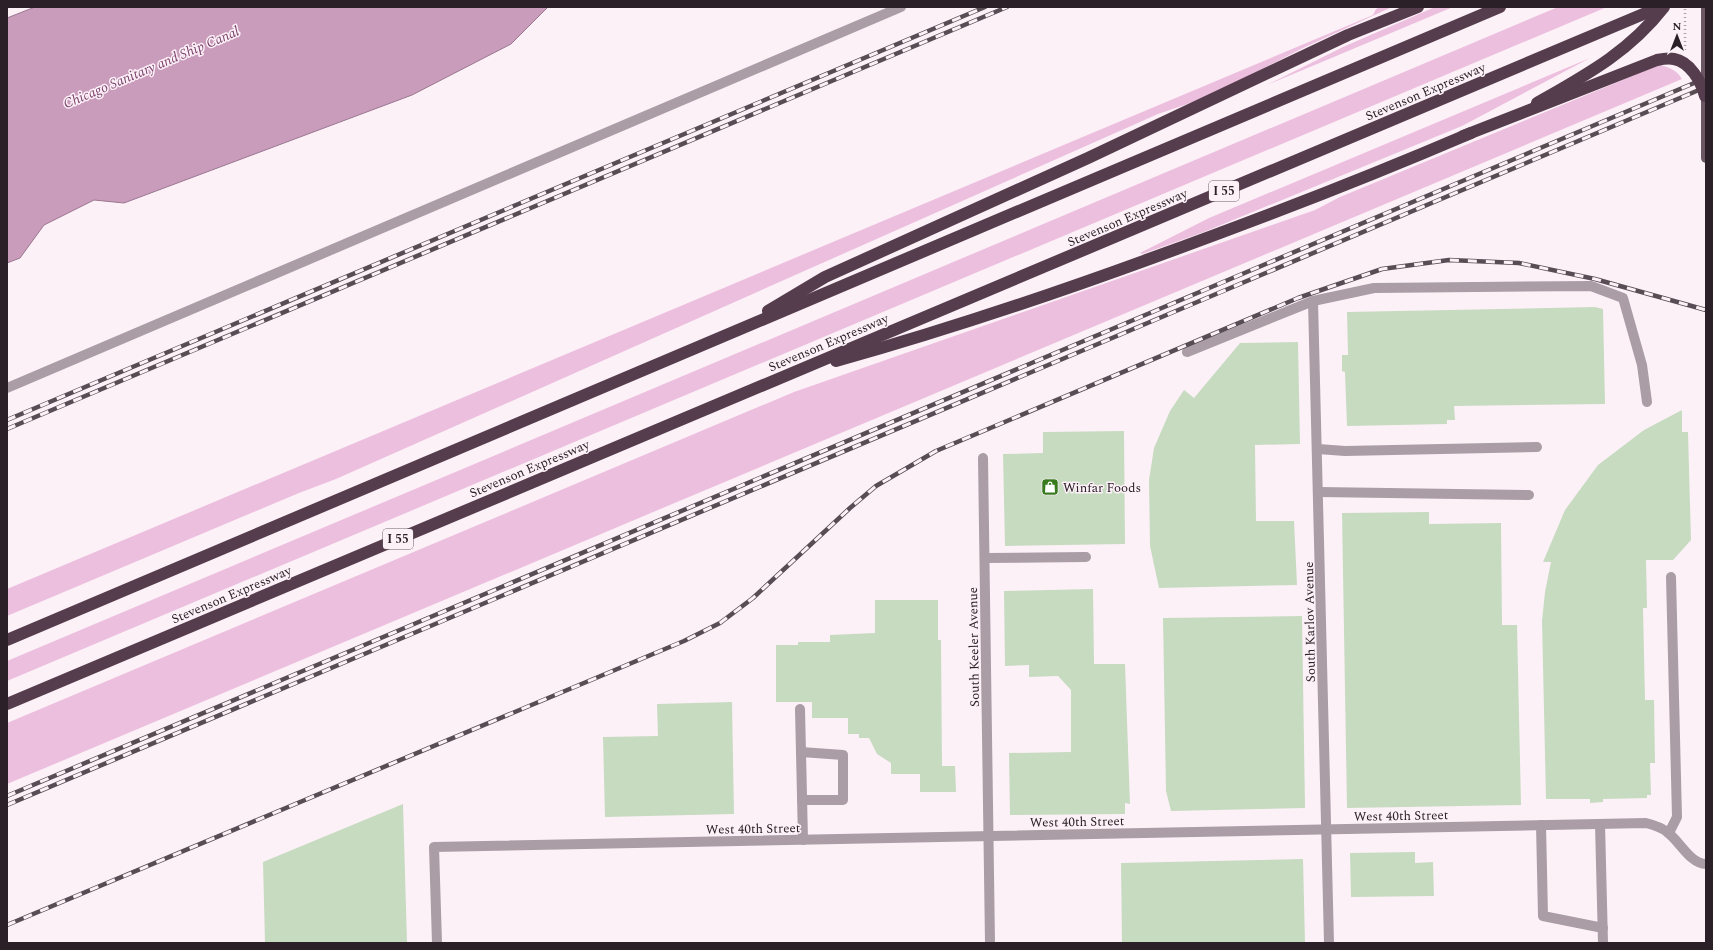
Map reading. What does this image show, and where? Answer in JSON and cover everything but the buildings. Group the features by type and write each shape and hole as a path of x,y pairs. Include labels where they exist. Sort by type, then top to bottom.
{"highway":[{"path":"727,335 825,277 1088,158 1348,35 1418,7"},
{"path":"7,640 1500,7"},
{"name":"Stevenson Expressway","path":"7,704 1660,7"},
{"path":"788,374 898,344 1068,288 1278,212 1337,189 1529,108 1593,71 1632,43 1664,7"},
{"path":"1462,136 1658,60 1673,58 1685,63 1703,86 1705,96"}],"main road":[{"path":"1706,7 1706,158"}],"street":[{"path":"7,388 901,7"},
{"path":"1187,352 1313,301 1374,288 1591,286 1623,298 1642,365 1647,402"},
{"name":"South Karlov Avenue","path":"1313,301 1318,449 1329,943"},
{"path":"1318,449 1345,451 1537,447"},
{"name":"South Keeler Avenue","path":"983,458 990,943"},
{"path":"1319,492 1529,495"},
{"path":"985,558 1086,557"},
{"path":"1669,833 1677,817 1671,577"},
{"path":"800,709 803,840"},
{"path":"801,752 843,755 843,800 802,800"},
{"name":"West 40th Street","path":"437,943 434,847 1646,823 1669,833 1692,857 1702,864 1706,864"},
{"path":"1600,824 1604,943"},
{"path":"1541,825 1543,916 1603,928"}],"path":[{"path":"1685,7 1685,50"}],"shaded area":[{"path":"1380,7 1392,7 1301,49 1199,100 1158,114 336,479 299,493 7,616 7,589 1373,15 1376,9"},
{"path":"1435,7 1453,7 1267,85 1343,47"},
{"path":"1558,7 1607,7 7,681 7,661"},
{"path":"1590,58 1462,126 1204,232 1142,254 1140,253 1209,218"},
{"path":"1659,65 1672,69 1678,73 1682,79 7,784 7,723 794,392 1315,210 1340,197"}],"water":[{"name":"Chicago Sanitary and Ship Canal","path":"35,7 548,7 511,44 412,95 124,203 94,200 44,225 20,258 7,263 7,18"}],"railway":[{"path":"7,420 985,7"},
{"path":"7,429 1007,7"},
{"path":"7,796 1706,78"},
{"path":"7,805 1706,87"},
{"path":"7,925 684,641 720,623 753,598 850,508 876,486 936,451 1298,298 1382,269 1449,260 1519,263 1595,279 1706,310"}],"place":[{"name":"Winfar Foods","path":"1050,487"}]}
